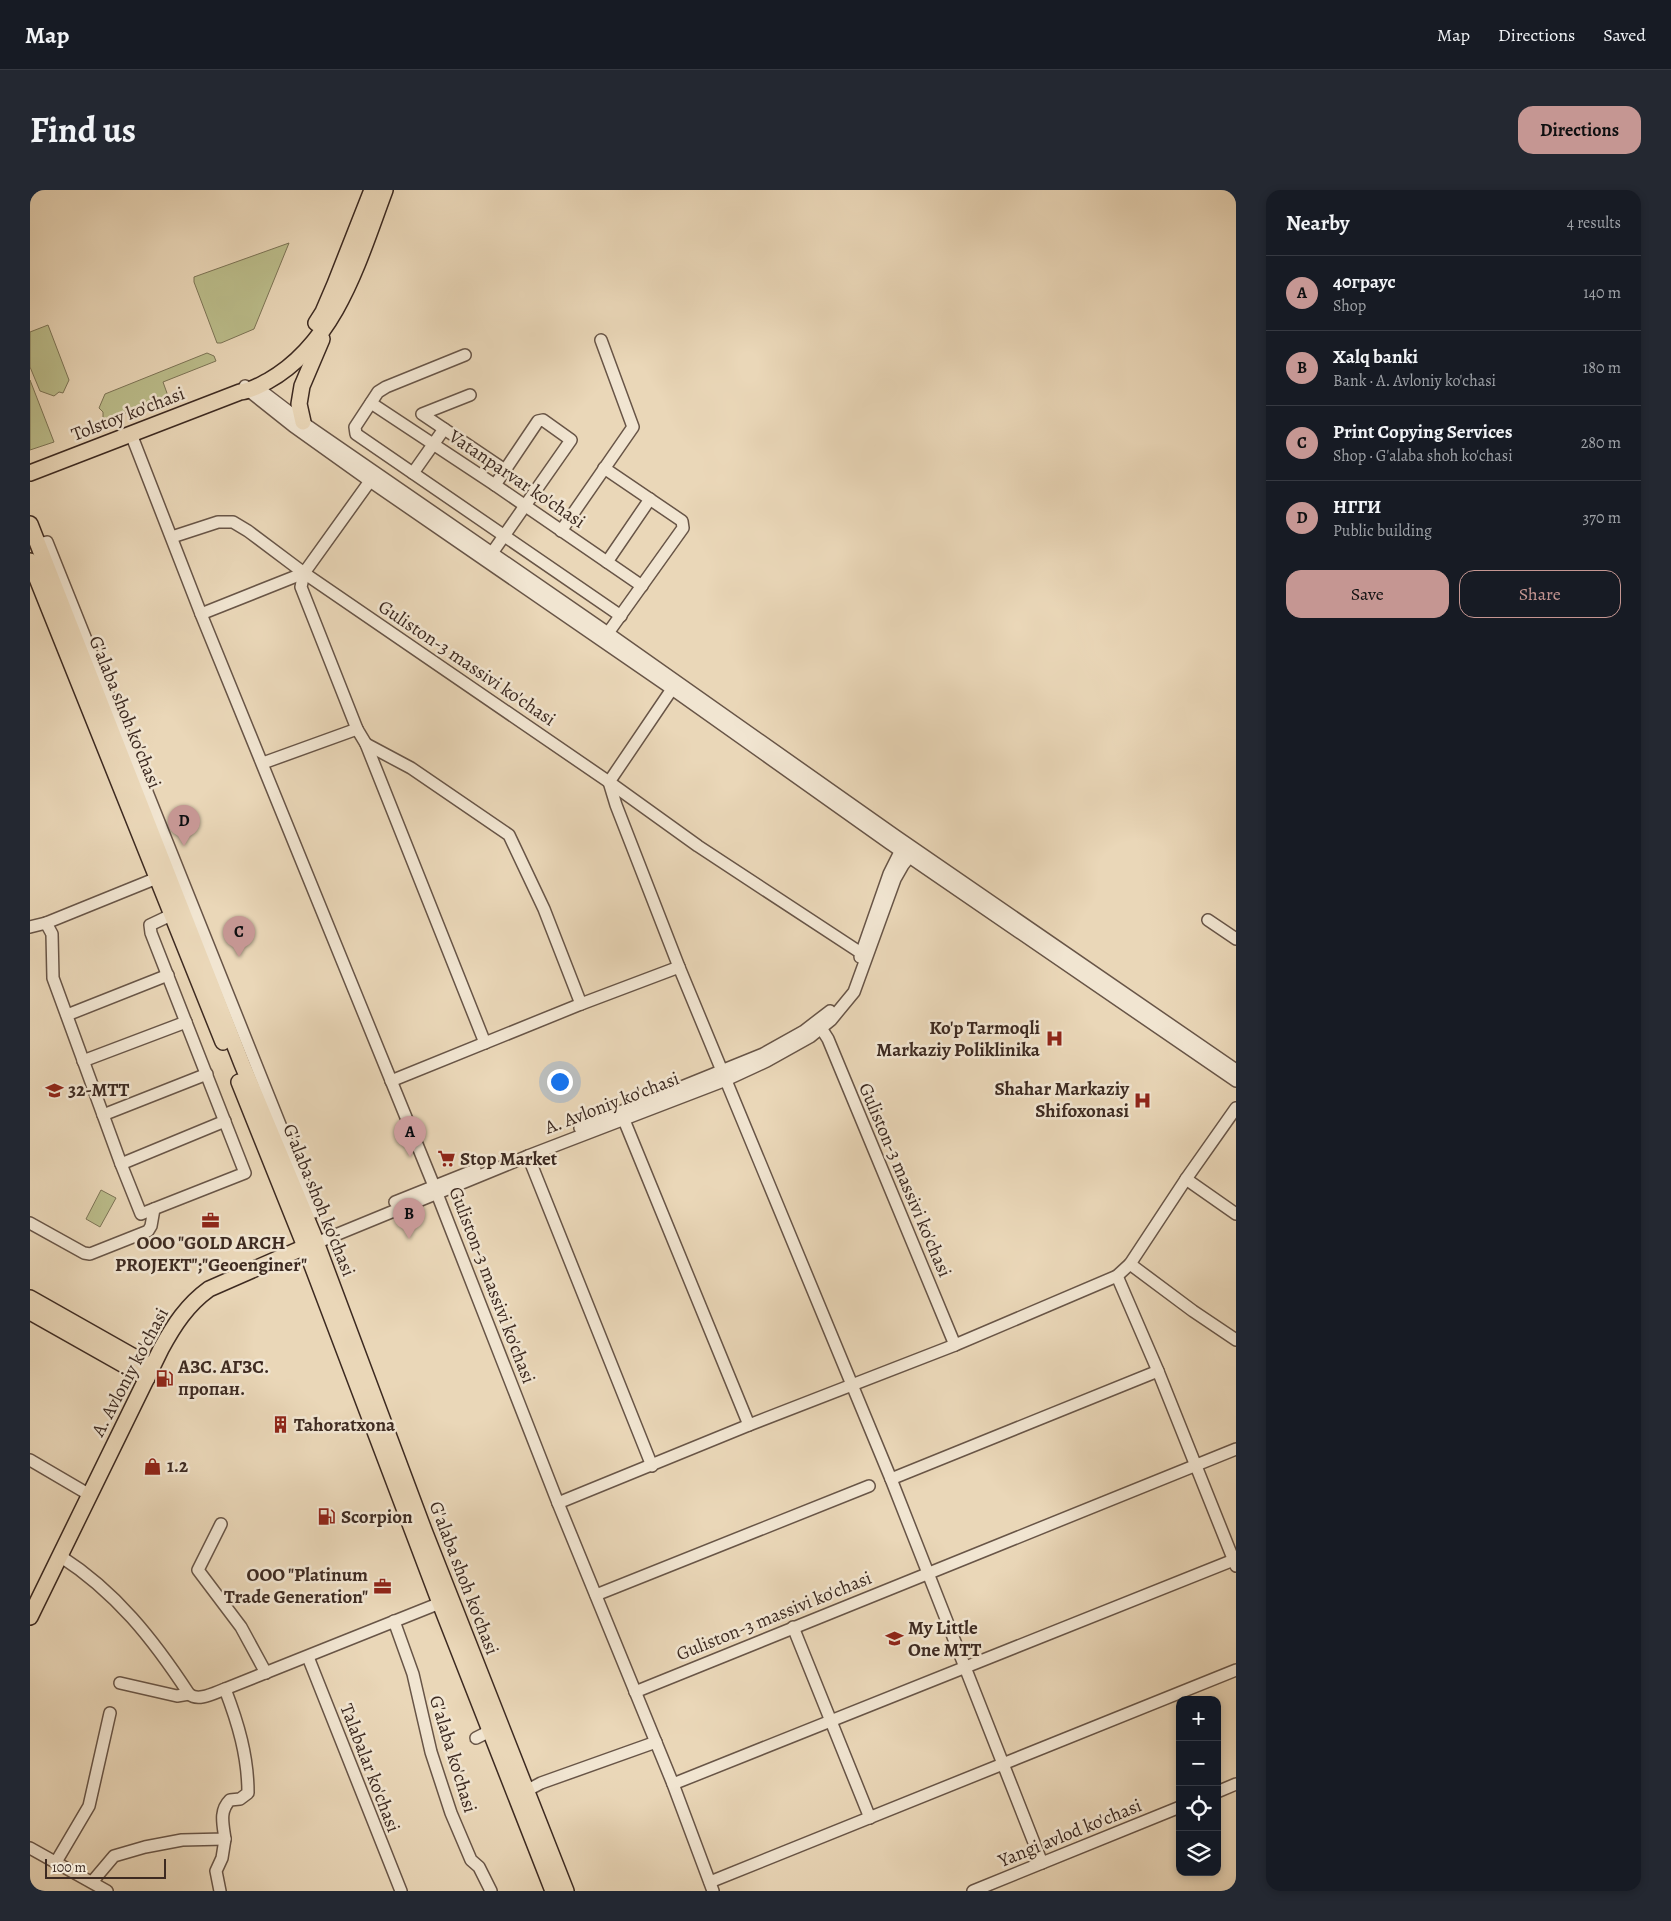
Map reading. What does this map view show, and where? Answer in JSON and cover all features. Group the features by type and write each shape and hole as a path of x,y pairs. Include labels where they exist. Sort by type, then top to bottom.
{"main road":[{"name":"Tolstoy ko'chasi","path":"248,387 279,365 302,343 323,312 372,190"},
{"name":"Tolstoy ko'chasi","path":"30,473 283,372 302,356 327,324 346,292 386,190"},
{"path":"303,422 299,404 302,386 327,324"},
{"name":"G'alaba shoh ko'chasi","path":"30,524 167,858 242,1064 293,1171 309,1241 440,1603 553,1891"},
{"name":"G'alaba shoh ko'chasi","path":"30,561 171,915 309,1241 566,1891"},
{"name":"A. Avloniy ko'chasi","path":"30,1617 173,1314 200,1285 219,1273 309,1241"},
{"path":"30,1298 146,1371"},
{"path":"30,1312 146,1371"},
{"name":"A. Avloniy ko'chasi","path":"30,1599 83,1491 146,1371"}],"street":[{"path":"561,531 633,427 601,340"},
{"path":"465,355 378,392 355,427 356,434 621,616"},
{"path":"248,387 303,422 672,689 1236,1070"},
{"path":"248,387 293,426 370,481 489,555 608,633 908,850 1236,1081"},
{"path":"470,395 422,414 505,470"},
{"name":"Vatanparvar ko'chasi","path":"371,403 642,586"},
{"path":"489,555 571,440 543,420 538,421 495,485"},
{"path":"413,473 432,443 444,429"},
{"name":"Guliston-3 massivi ko'chasi","path":"131,434 202,614 436,1190 558,1503 673,1784 712,1886 870,1818 1236,1670"},
{"path":"604,468 682,522 683,528 608,633"},
{"path":"370,481 304,573 301,587 357,728 366,744 485,1043"},
{"path":"607,562 650,499"},
{"name":"Guliston-3 massivi ko'chasi","path":"172,537 218,522 233,522 248,531 304,573 609,782 706,851 861,953"},
{"path":"202,614 304,573"},
{"path":"672,689 609,782 616,805 679,967 890,1479 1042,1863"},
{"path":"263,763 357,728"},
{"path":"366,744 411,768 509,835 544,909 581,1004"},
{"name":"A. Avloniy ko'chasi","path":"436,1190 624,1120 724,1076 804,1031 827,1014 841,999 853,978 876,908 908,850"},
{"name":"A. Avloniy ko'chasi","path":"309,1241 724,1076 767,1061 821,1028 831,1020 854,992 908,850"},
{"path":"30,928 157,878"},
{"path":"46,923 52,934 53,978 120,1164 141,1214 245,1173 151,933 150,925 171,915"},
{"path":"1208,920 1236,939"},
{"path":"391,1081 581,1004 679,967"},
{"path":"66,1015 168,975"},
{"path":"83,1061 186,1022"},
{"name":"Guliston-3 massivi ko'chasi","path":"821,1028 828,1039 955,1345"},
{"path":"103,1115 207,1074"},
{"path":"558,1503 955,1345 1117,1276 1130,1264 1236,1108"},
{"path":"624,1120 750,1425"},
{"path":"120,1164 225,1122"},
{"path":"528,1156 652,1466"},
{"path":"293,1171 315,1212"},
{"path":"1186,1179 1236,1214"},
{"path":"30,1223 84,1253 90,1254 148,1231 151,1226 154,1209"},
{"path":"1130,1264 1192,1311 1236,1340"},
{"path":"673,1784 1235,1561 1158,1371 1117,1276"},
{"path":"890,1479 1158,1371"},
{"name":"Guliston-3 massivi ko'chasi","path":"634,1692 927,1572 1236,1449"},
{"path":"30,1460 83,1491"},
{"path":"596,1595 869,1486"},
{"path":"221,1524 198,1570 241,1628 266,1673"},
{"path":"60,1556 84,1572 116,1600 160,1650 189,1694 193,1697 200,1697 225,1689 440,1603"},
{"name":"G'alaba ko'chasi","path":"394,1621 413,1674 431,1752 451,1813 472,1860 479,1867 491,1891"},
{"path":"793,1627 870,1818"},
{"name":"Talabalar ko'chasi","path":"308,1657 401,1891"},
{"path":"120,1683 177,1696 189,1694"},
{"path":"220,1891 216,1871 222,1858 225,1838 222,1813 224,1806 230,1800 240,1799 248,1793 244,1745 225,1689"},
{"path":"56,1862 89,1806 110,1713"},
{"path":"476,1738 490,1731"},
{"path":"526,1790 656,1742"},
{"path":"1221,1790 1236,1784"},
{"name":"Yangi avlod ko'chasi","path":"973,1891 1176,1809"},
{"path":"92,1882 114,1856 182,1840 225,1838"},
{"path":"30,1848 107,1891"}],"green space":[{"path":"289,243 254,329 217,343 194,282 194,277"},
{"path":"48,325 69,380 63,393 59,392 54,396 40,391 30,367 30,332"},
{"path":"207,353 214,356 216,361 163,382 168,396 108,420 103,418 103,412 99,408 105,394"},
{"path":"30,380 54,442 30,450"},
{"path":"101,1190 116,1198 100,1227 86,1219"}],"place":[{"name":"НГГИ","path":"184,846"},
{"name":"Print Copying Services","path":"239,957"},
{"name":"Ko'p Tarmoqli Markaziy Poliklinika","path":"1054,1039"},
{"name":"32-MTT","path":"54,1090"},
{"name":"Shahar Markaziy Shifoxonasi","path":"1143,1100"},
{"name":"40граус","path":"410,1157"},
{"name":"Stop Market","path":"446,1159"},
{"name":"ООО \"GOLD ARCH PROJEKT\";\"Geoenginer\"","path":"211,1220"},
{"name":"Xalq banki","path":"409,1239"},
{"name":"АЗС. АГЗС. пропан.","path":"164,1378"},
{"name":"Tahoratxona","path":"280,1425"},
{"name":"1.2","path":"153,1466"},
{"name":"Scorpion","path":"327,1517"},
{"name":"OOO \"Platinum Trade Generation\"","path":"382,1586"},
{"name":"My Little One MTT","path":"894,1639"}]}
